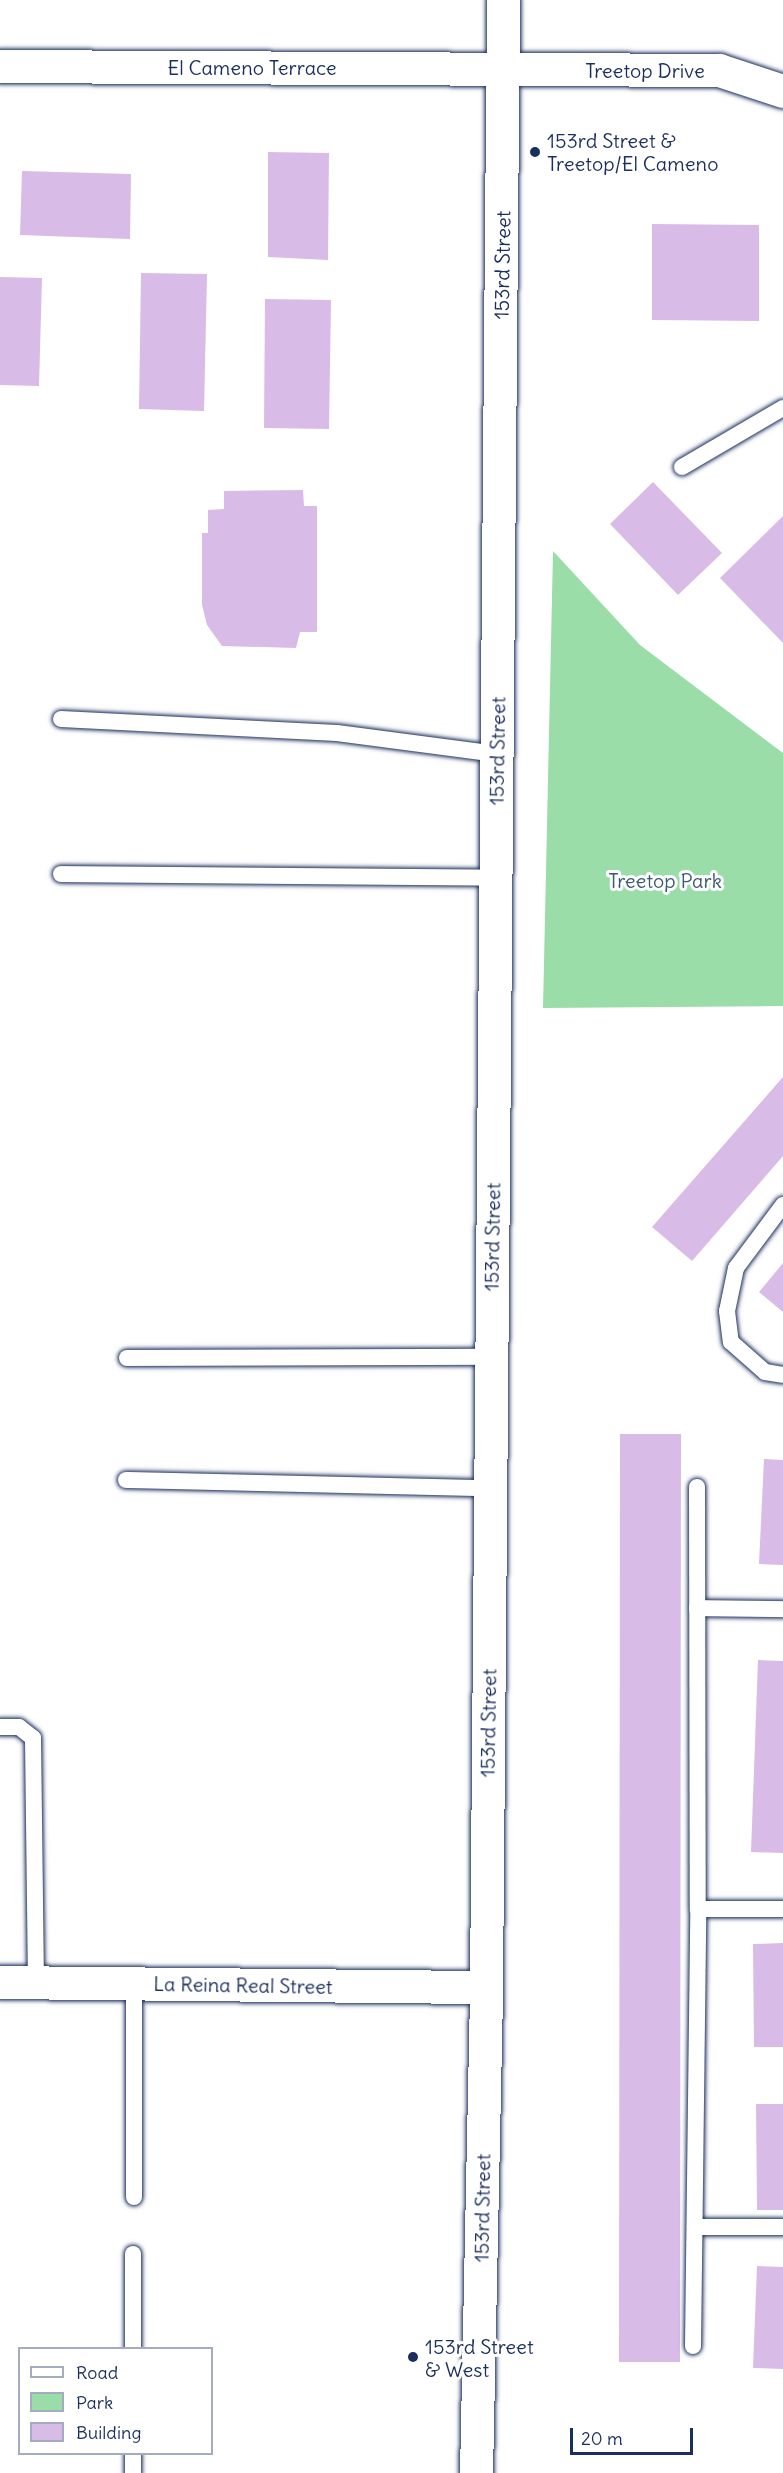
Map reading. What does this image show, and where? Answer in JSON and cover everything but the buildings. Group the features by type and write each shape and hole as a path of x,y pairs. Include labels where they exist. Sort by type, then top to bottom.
{"street":[{"name":"153rd Street","path":"476,2473 486,1988 503,0"},
{"name":"El Cameno Terrace","path":"0,66 503,69"},
{"name":"Treetop Drive","path":"503,69 719,70 783,91"},
{"name":"La Reina Real Street","path":"0,1982 486,1988"}],"lane":[{"path":"682,467 783,408"},
{"path":"61,719 337,733 497,754"},
{"path":"61,874 496,878"},
{"path":"783,1205 736,1268 727,1311 731,1342 765,1372 783,1375"},
{"path":"128,1358 491,1357"},
{"path":"126,1480 490,1488"},
{"path":"693,2346 698,1909 697,1487"},
{"path":"697,1608 783,1609"},
{"path":"0,1727 19,1727 33,1738 36,1983"},
{"path":"698,1909 783,1909"},
{"path":"134,1984 134,2197"},
{"path":"695,2226 783,2227"},
{"path":"133,2254 133,2347"},
{"path":"133,2455 133,2473"}],"green space":[{"name":"Treetop Park","path":"553,551 640,645 783,753 783,1006 543,1008"}],"place":[{"name":"153rd Street & Treetop/El Cameno","path":"535,152"},
{"name":"153rd Street & West","path":"413,2357"}]}
